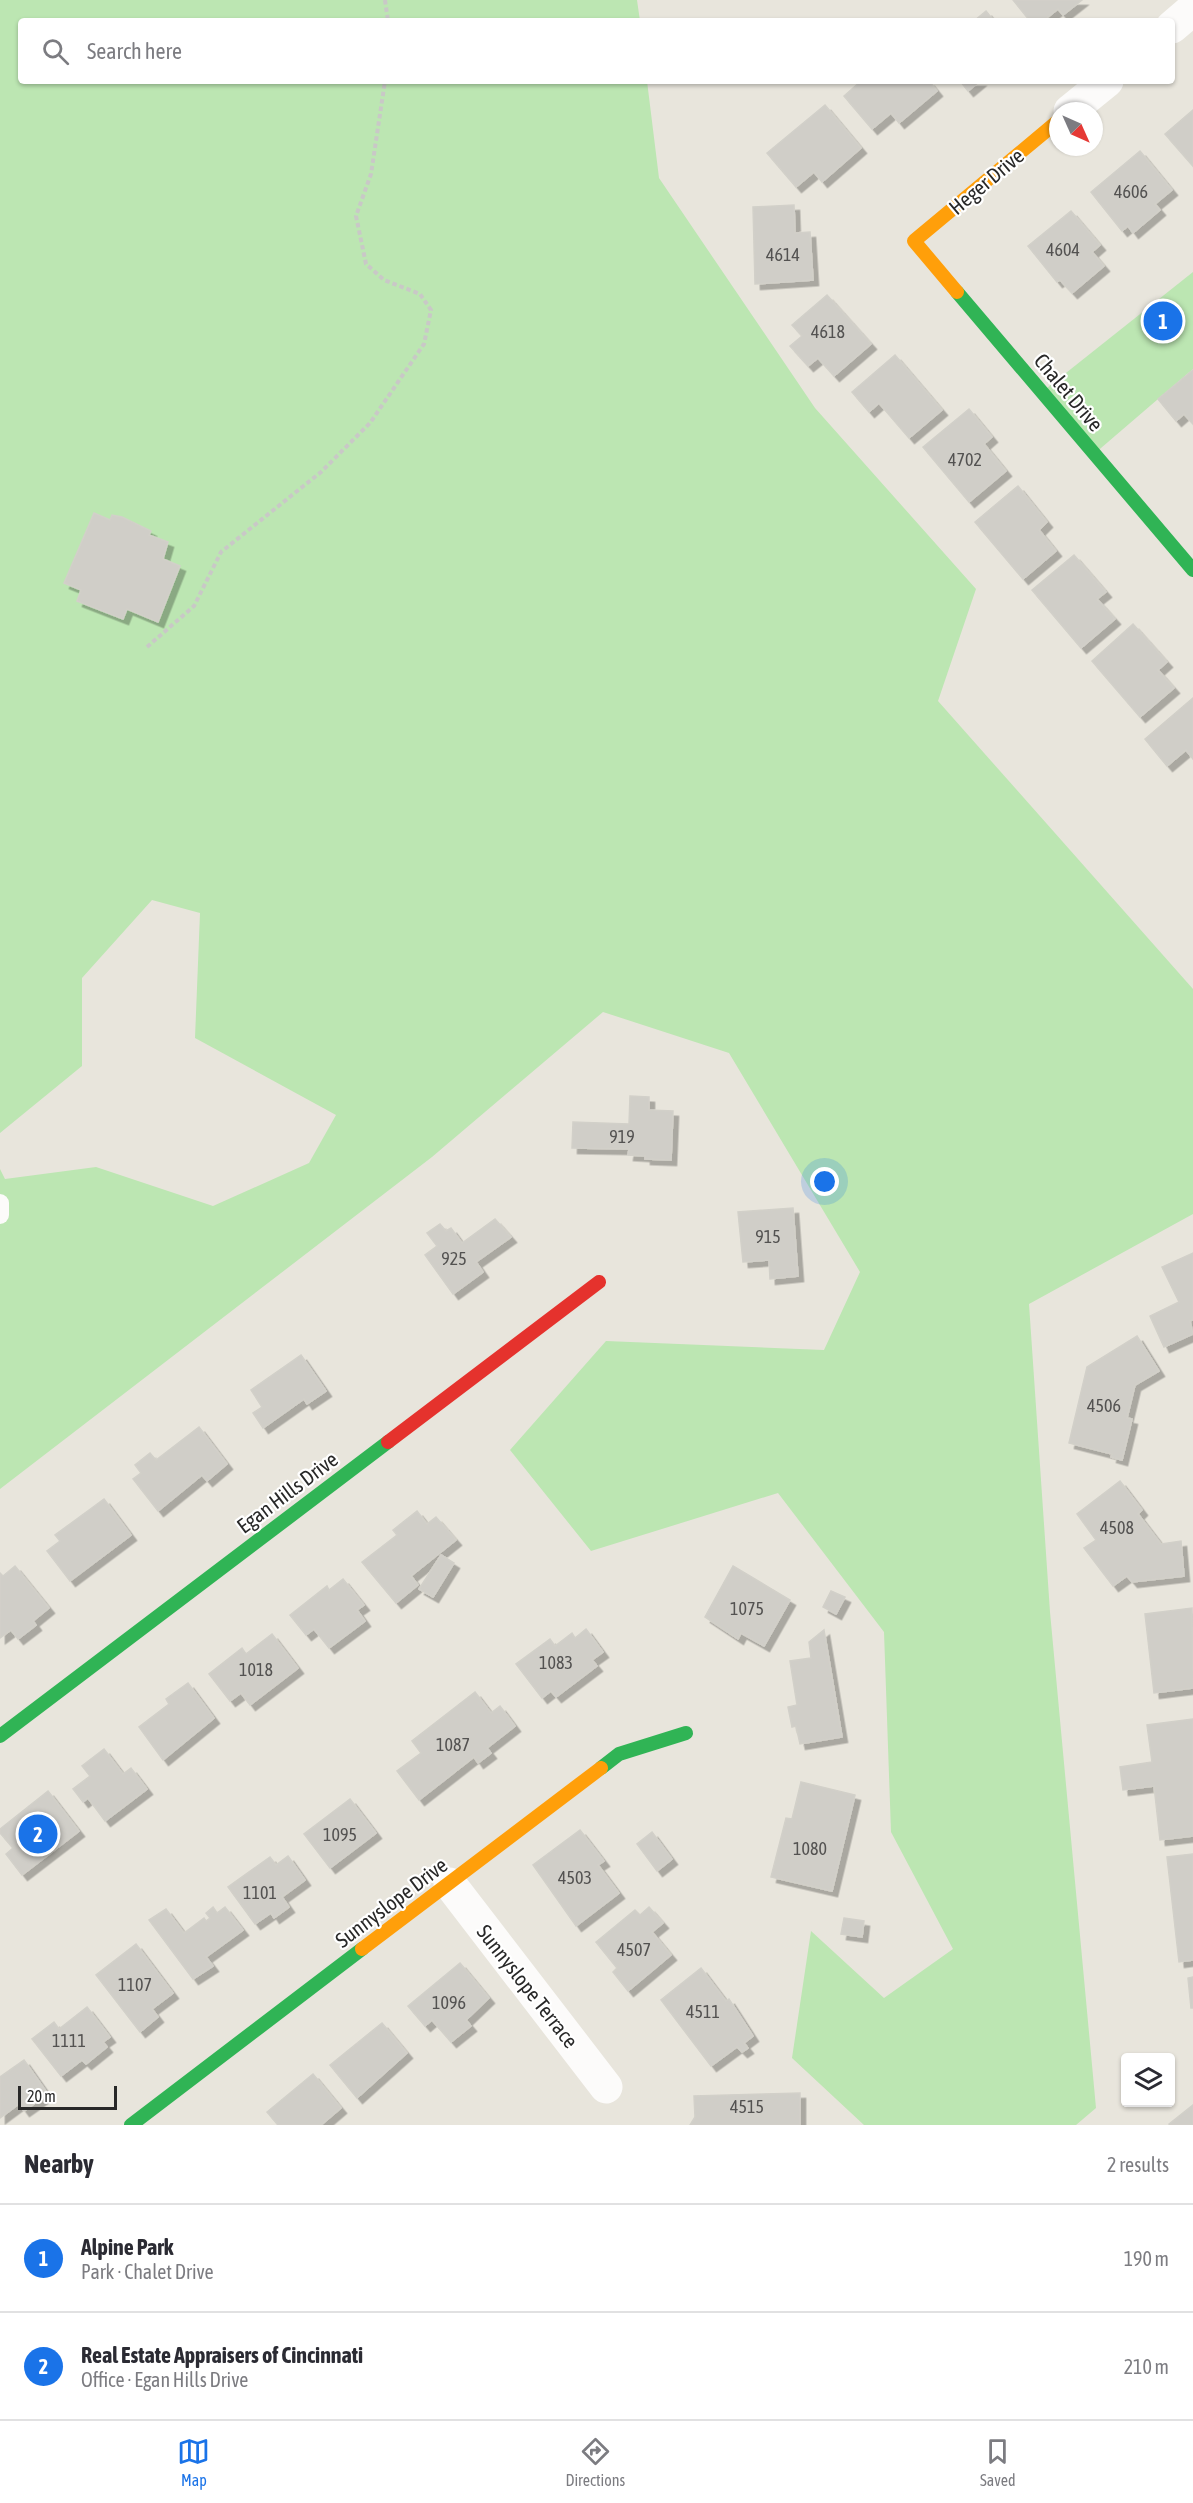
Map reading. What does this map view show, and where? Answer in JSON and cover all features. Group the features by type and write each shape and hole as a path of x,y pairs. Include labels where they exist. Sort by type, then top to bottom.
{"street":[{"path":"1175,24 1193,9"},
{"path":"1081,102 1103,84"},
{"name":"Heger Drive","path":"914,241 1049,128"},
{"name":"Chalet Drive","path":"914,241 1193,570"},
{"name":"Egan Hills Drive","path":"0,1736 599,1282"},
{"name":"Sunnyslope Drive","path":"131,2125 619,1754 686,1733"},
{"name":"Sunnyslope Terrace","path":"450,1884 606,2087"}],"lane":[{"path":"0,1203 0,1215"}],"path":[{"path":"385,0 388,18"},
{"path":"147,647 194,606 221,552 321,472 370,423 424,344 430,310 420,294 384,280 366,264 356,216 371,174 385,84"}],"green space":[{"path":"0,0 637,0 640,18 18,18 18,84 647,84 659,178 815,408 976,589 938,701 1193,989 1193,1214 1029,1304 1050,1612 1096,2108 1076,2125 864,2125 792,2058 811,1931 884,1998 953,1949 891,1832 884,1632 778,1493 591,1551 510,1450 606,1341 824,1350 860,1272 729,1053 603,1012 432,1157 0,1489 0,1169 5,1179 96,1167 213,1206 309,1163 336,1115 195,1038 200,913 152,900 82,978 82,1066 0,1133"},
{"path":"1193,272 1193,369 1094,454 1042,392"}],"building":[{"path":"1013,0 1082,0 1063,15 1058,9 1047,18 1028,18"},
{"path":"986,11 992,18 978,18"},
{"path":"858,84 931,84 937,91 899,123 891,113 872,129 844,96"},
{"path":"962,84 976,84 968,91"},
{"path":"825,105 861,148 822,182 814,172 796,187 767,153"},
{"path":"1193,110 1193,166 1165,134"},
{"path":"1140,151 1172,190 1155,204 1160,210 1133,233 1128,226 1122,231 1091,192"},
{"path":"794,205 795,233 810,232 813,280 755,284 753,207"},
{"path":"1071,211 1100,245 1092,252 1104,266 1072,293 1060,280 1057,282 1028,246"},
{"path":"827,295 871,344 834,376 818,358 808,366 790,346 802,336 792,325"},
{"path":"895,355 942,410 909,438 879,403 869,412 852,392"},
{"path":"1193,370 1193,424 1184,414 1176,421 1158,399"},
{"path":"969,409 992,437 984,444 1006,471 969,502 923,447"},
{"path":"1018,486 1047,522 1039,530 1056,551 1023,579 975,522"},
{"path":"94,513 110,520 112,515 122,517 151,531 149,535 168,542 163,559 180,566 158,622 127,609 123,619 77,601 81,590 64,583"},
{"path":"1074,555 1106,592 1097,599 1115,619 1081,648 1032,590"},
{"path":"1133,624 1167,662 1158,670 1174,688 1140,717 1092,661"},
{"path":"1193,698 1193,759 1186,750 1167,766 1145,739"},
{"path":"630,1096 649,1097 649,1110 673,1111 671,1160 645,1159 645,1156 628,1155 629,1149 572,1148 573,1122 629,1124"},
{"path":"793,1208 798,1276 770,1279 769,1260 743,1262 738,1212"},
{"path":"495,1219 511,1237 476,1262 483,1272 453,1294 425,1255 437,1246 427,1233 440,1224 446,1231 451,1228 462,1243"},
{"path":"1193,1253 1193,1320 1190,1321 1193,1334 1164,1347 1150,1316 1179,1302 1162,1267"},
{"path":"1137,1336 1159,1371 1135,1385 1127,1418 1132,1419 1122,1460 1111,1457 1112,1454 1069,1443 1087,1367"},
{"path":"301,1355 326,1391 307,1404 304,1399 263,1428 253,1413 262,1407 251,1390"},
{"path":"199,1427 227,1464 207,1481 202,1475 158,1511 133,1479 141,1473 135,1465 150,1453 156,1460"},
{"path":"1120,1481 1142,1510 1138,1514 1161,1544 1181,1541 1184,1576 1132,1582 1127,1576 1113,1586 1084,1548 1096,1540 1077,1514"},
{"path":"104,1499 131,1535 70,1581 47,1551 60,1541 55,1535"},
{"path":"417,1511 427,1524 436,1517 456,1540 411,1576 418,1585 396,1603 362,1562 397,1535 393,1530"},
{"path":"441,1555 454,1563 433,1597 419,1589"},
{"path":"15,1566 49,1608 33,1621 36,1625 18,1639 11,1630 0,1638 0,1573 3,1576"},
{"path":"733,1566 790,1600 764,1646 741,1633 738,1639 705,1617"},
{"path":"343,1579 364,1605 357,1610 365,1621 329,1648 314,1629 306,1635 290,1615 327,1586 329,1590"},
{"path":"831,1591 845,1597 836,1614 823,1607"},
{"path":"1192,1608 1193,1688 1154,1693 1145,1614"},
{"path":"586,1629 603,1652 592,1660 597,1666 556,1697 551,1691 542,1698 516,1664 550,1639 555,1646 572,1633 575,1638"},
{"path":"824,1630 842,1737 800,1744 796,1726 792,1727 788,1707 797,1705 790,1661 811,1658 809,1642"},
{"path":"272,1634 298,1668 250,1705 241,1693 230,1701 209,1674 242,1648 246,1654"},
{"path":"188,1683 214,1718 163,1760 139,1727 169,1704 166,1699"},
{"path":"475,1692 491,1713 500,1706 515,1726 487,1748 491,1753 478,1763 474,1757 419,1800 397,1771 421,1753 412,1741"},
{"path":"1193,1719 1193,1836 1160,1840 1154,1786 1123,1790 1120,1767 1152,1762 1147,1725"},
{"path":"104,1749 123,1774 131,1768 147,1789 105,1821 88,1798 83,1802 73,1789 90,1776 82,1766"},
{"path":"801,1782 855,1795 832,1891 771,1877 786,1818 792,1819"},
{"path":"48,1791 79,1831 22,1875 6,1854 13,1848 0,1833 0,1829"},
{"path":"350,1799 376,1833 330,1868 304,1834"},
{"path":"580,1830 604,1861 598,1865 619,1893 576,1926 533,1865"},
{"path":"652,1832 672,1859 657,1871 637,1844"},
{"path":"1193,1854 1193,1960 1179,1962 1167,1857"},
{"path":"288,1856 305,1880 282,1897 289,1907 274,1918 271,1913 255,1924 228,1887 270,1857 276,1865"},
{"path":"213,1907 217,1913 225,1907 243,1930 206,1957 213,1966 193,1979 149,1920 166,1909 184,1933 204,1918 206,1921 210,1918 206,1913"},
{"path":"649,1907 663,1923 652,1932 671,1955 628,1991 613,1972 617,1968 596,1942 635,1910 640,1915"},
{"path":"844,1918 864,1921 862,1937 841,1934"},
{"path":"136,1944 173,1993 152,2009 158,2017 140,2032 96,1975"},
{"path":"460,1963 489,1998 466,2020 471,2026 451,2042 432,2020 425,2026 408,2006"},
{"path":"701,1968 726,2001 729,1999 753,2036 744,2043 748,2048 742,2052 737,2047 711,2066 661,2000"},
{"path":"1193,1977 1193,2008 1191,2008 1188,1978"},
{"path":"87,2007 110,2037 103,2042 107,2047 86,2064 82,2060 61,2076 32,2039 54,2022 59,2029"},
{"path":"382,2023 407,2053 357,2098 330,2065"},
{"path":"24,2060 48,2094 24,2111 19,2104 0,2118 0,2077"},
{"path":"313,2074 341,2108 321,2125 278,2125 267,2112"},
{"path":"800,2093 800,2125 690,2125 695,2117 694,2096"},
{"path":"1193,2105 1193,2125 1169,2124"}],"traffic: fast":[{"path":"957,292 1193,570"},
{"path":"0,1736 388,1442"},
{"path":"601,1768 619,1754 686,1733"},
{"path":"131,2125 362,1949"}],"traffic: slow":[{"path":"957,292 914,241 1049,128"},
{"path":"362,1949 601,1768"}],"traffic: jam":[{"path":"388,1442 599,1282"}],"place":[{"name":"Alpine Park","path":"1163,321"},
{"name":"Real Estate Appraisers of Cincinnati","path":"38,1834"}]}
